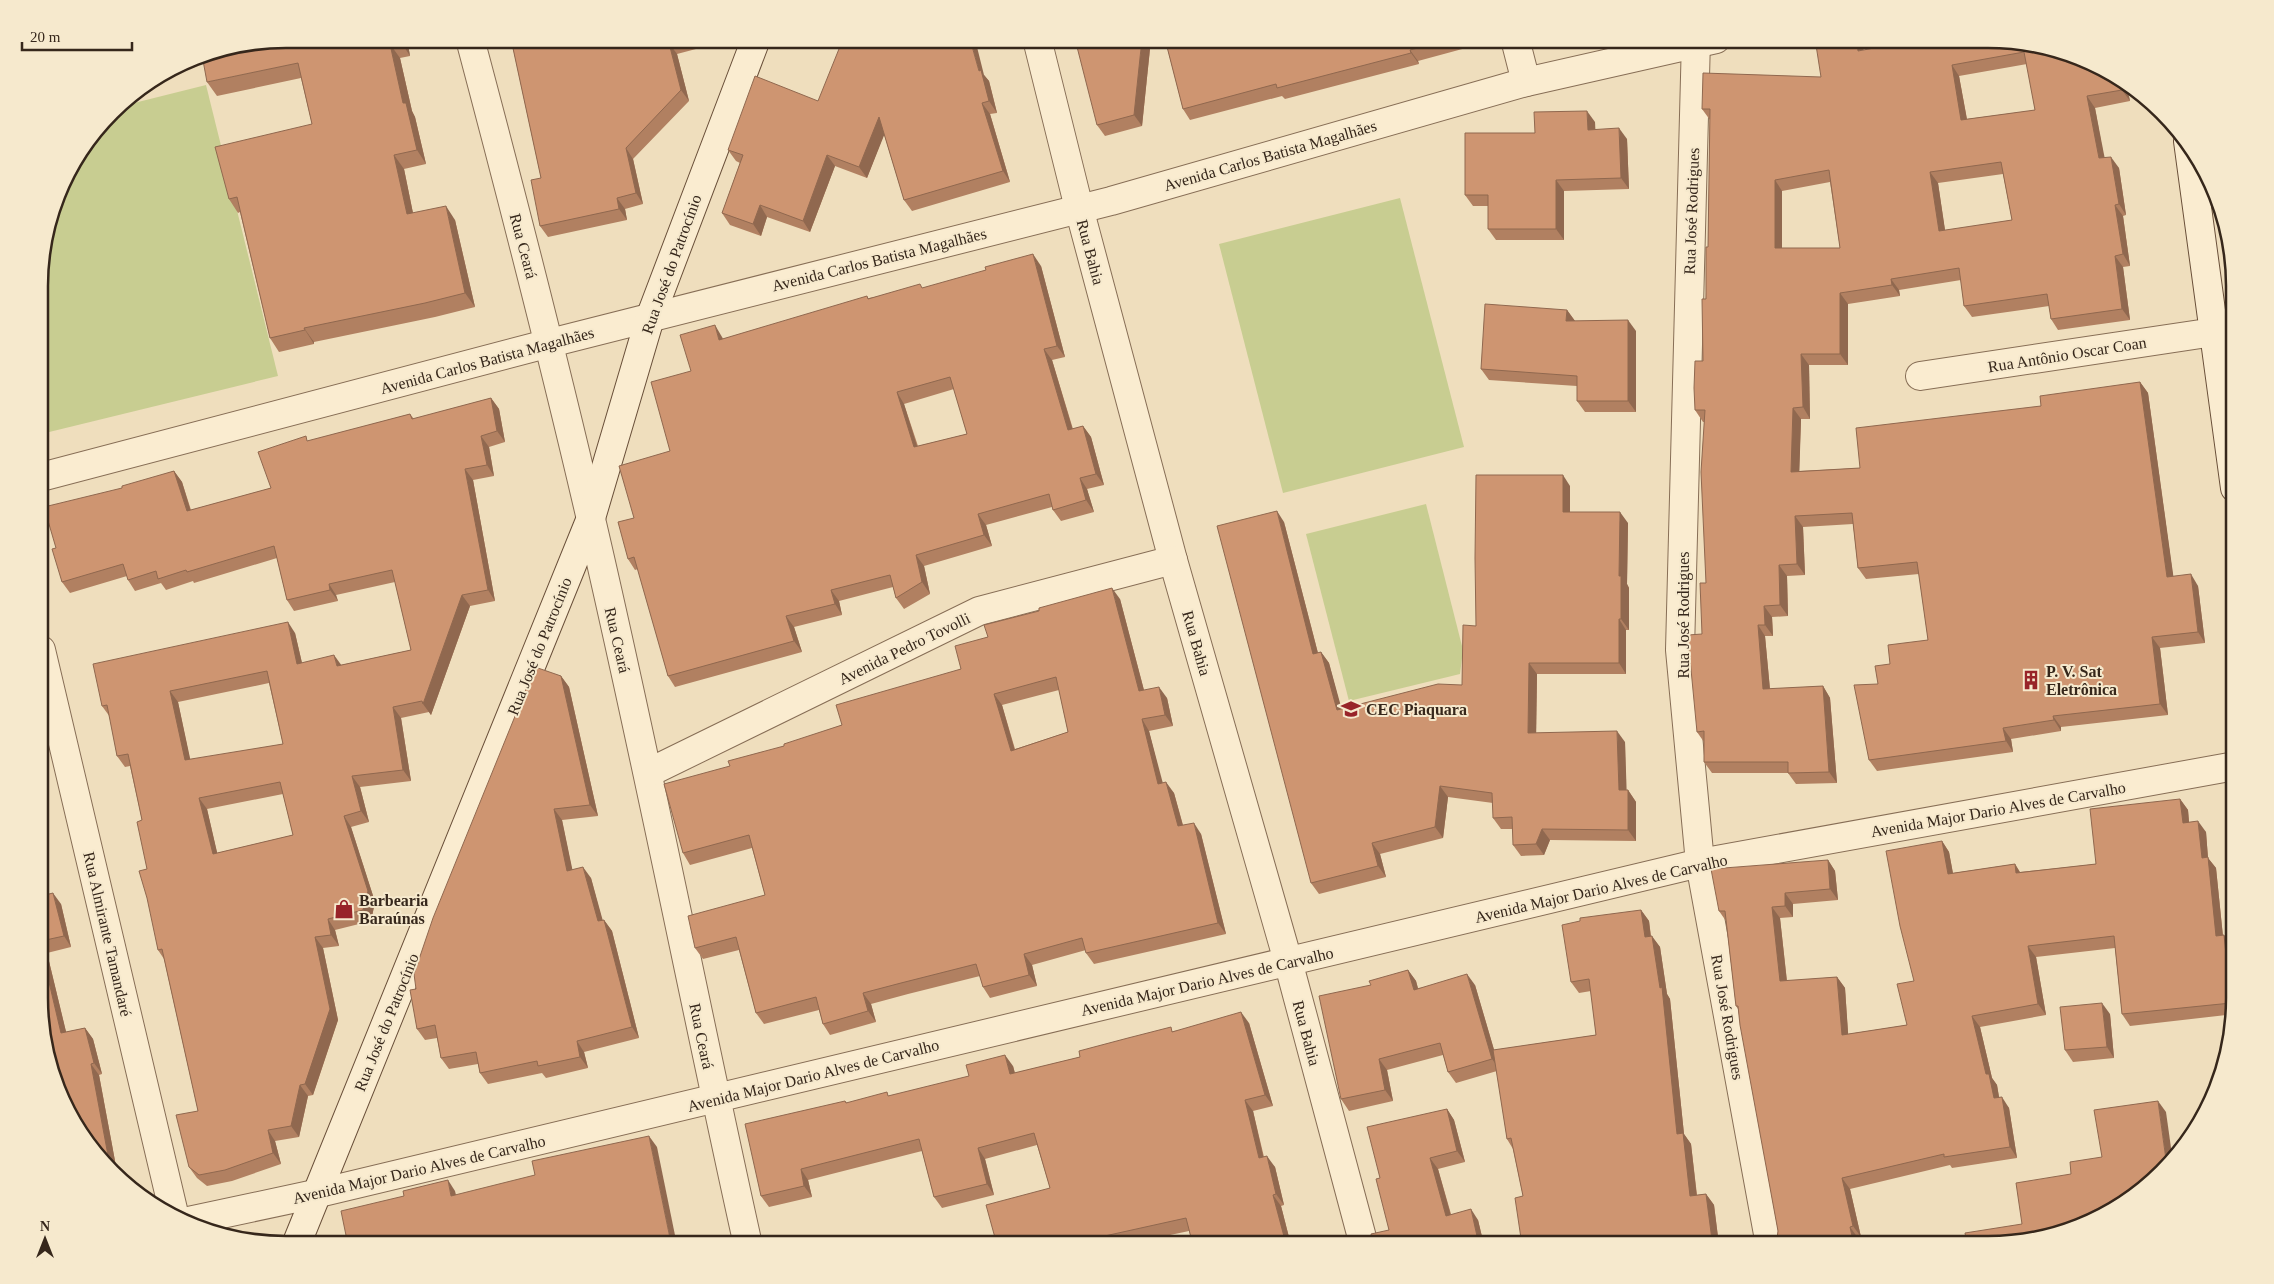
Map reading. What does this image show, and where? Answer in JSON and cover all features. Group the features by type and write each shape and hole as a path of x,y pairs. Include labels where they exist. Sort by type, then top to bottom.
{"street":[{"name":"Rua Ceará","path":"472,48 550,343 591,518 648,773 746,1236"},
{"name":"Rua José do Patrocínio","path":"299,1236 591,518 650,318 753,48"},
{"name":"Rua Bahia","path":"1039,48 1173,560 1288,961 1362,1236"},
{"path":"1517,48 1526,82"},
{"name":"Avenida Carlos Batista Magalhães","path":"48,476 550,343 1121,198 1526,82 1669,48"},
{"name":"Rua José Rodrigues","path":"1703,48 1680,650 1700,863 1768,1236"},
{"path":"2191,160 2226,421"},
{"name":"Rua Antônio Oscar Coan","path":"1920,376 2214,332"},
{"name":"Avenida Pedro Tovolli","path":"648,773 979,611 1173,560"},
{"name":"Rua Almirante Tamandaré","path":"48,680 173,1208"},
{"name":"Avenida Major Dario Alves de Carvalho","path":"197,1219 315,1194 716,1099 1700,863 2226,768"}],"green space":[{"path":"206,85 278,376 48,432 48,270 52,239 60,209 79,166 117,117 134,103"},
{"path":"1400,198 1464,447 1283,493 1219,244"},
{"path":"1426,504 1463,650 1460,674 1349,701 1306,534"}],"building":[{"path":"270,48 391,48 403,103 406,103 417,150 394,155 407,214 446,206 465,293 304,328 305,330 270,338 237,197 229,199 215,147 312,124 298,63 207,82 203,62 239,52"},
{"path":"513,48 670,48 681,90 626,148 636,193 617,198 619,209 540,226 531,180 541,178"},
{"path":"839,48 973,48 979,71 981,70 989,101 982,103 1003,171 904,200 879,117 859,167 827,155 803,221 760,205 753,224 722,213 743,155 728,150 755,76 818,101"},
{"path":"1077,48 1141,48 1134,115 1097,125"},
{"path":"1167,48 1418,48 1410,50 1411,53 1277,88 1276,84 1183,109"},
{"path":"1816,48 1858,48 1858,51 1874,48 2004,48 2035,52 2065,60 2108,79 2122,89 2087,96 2099,158 2111,157 2119,204 2115,205 2123,254 2115,256 2122,309 2051,319 2047,294 1964,306 1959,268 1891,279 1892,285 1840,293 1840,354 1801,354 1803,407 1793,408 1791,472 1860,468 1856,428 2041,406 2040,396 2140,382 2167,577 2191,574 2198,632 2152,637 2160,704 2053,716 2054,720 2003,728 2006,741 1869,760 1854,685 1878,684 1875,666 1890,664 1888,645 1928,640 1917,562 1858,568 1852,513 1795,516 1797,564 1779,565 1780,605 1764,606 1765,625 1758,625 1763,689 1823,686 1829,772 1788,773 1788,762 1704,762 1704,731 1697,732 1688,638 1688,635 1702,634 1700,583 1706,583 1701,472 1705,410 1695,410 1694,388 1695,361 1703,361 1702,299 1706,299 1706,247 1708,247 1710,109 1702,109 1703,73 1821,77","holes":["2024,52 2035,110 1961,120 1952,65","2001,162 2012,220 1939,231 1930,172","1829,170 1840,248 1775,248 1775,180"]},
{"path":"1587,111 1588,130 1619,128 1621,178 1556,180 1556,229 1488,229 1488,195 1465,195 1465,133 1535,133 1534,112"},
{"path":"1033,254 1057,346 1044,349 1068,430 1083,426 1096,474 1080,478 1086,500 1053,510 1049,494 978,514 984,535 916,555 922,582 896,598 890,575 831,590 835,604 786,616 794,641 668,676 634,557 628,559 618,522 634,518 619,466 670,451 651,382 691,371 680,335 715,325 719,340 867,296 868,299 920,284 922,288 986,270 985,267","holes":["950,377 967,434 914,447 897,392"]},
{"path":"1485,304 1567,310 1566,321 1628,320 1628,401 1577,401 1577,376 1481,369"},
{"path":"491,398 497,431 481,436 487,465 465,469 488,590 462,595 423,704 422,701 393,707 403,770 352,776 361,811 344,816 368,891 363,910 328,919 331,935 315,937 330,1009 305,1084 300,1085 291,1126 268,1130 273,1153 225,1170 199,1175 189,1167 176,1115 198,1111 162,949 158,950 139,871 147,869 137,822 142,820 128,754 117,756 107,705 102,706 93,664 288,622 297,664 334,655 337,666 411,650 392,570 329,584 330,590 287,600 274,546 158,579 156,571 128,580 123,564 62,582 52,549 56,548 48,521 48,506 122,488 122,486 174,471 187,511 271,488 258,452 306,436 307,441 410,414 412,419","holes":["267,671 283,744 185,760 170,691","280,782 293,835 213,854 199,798"]},
{"path":"1476,475 1563,475 1563,512 1620,512 1619,576 1621,576 1621,619 1619,619 1619,663 1529,663 1528,733 1617,731 1619,790 1628,790 1628,830 1542,829 1536,844 1513,845 1512,817 1493,818 1492,793 1440,786 1435,827 1372,843 1378,866 1311,883 1217,526 1277,511 1313,654 1321,652 1337,710 1438,684 1462,685 1463,625 1476,626"},
{"path":"1112,588 1139,691 1159,687 1165,715 1142,719 1158,784 1166,782 1178,826 1194,823 1218,923 1086,953 1082,938 1024,954 1029,975 983,987 976,964 901,983 863,993 868,1011 823,1024 816,997 756,1013 736,937 695,948 688,916 765,895 749,835 683,853 664,784 730,766 728,761 784,746 784,744 842,725 836,705 961,669 955,646 988,637 984,625 1039,611 1039,608","holes":["1056,677 1068,732 1011,751 994,694"]},
{"path":"535,667 561,676 590,805 554,809 567,871 583,867 598,921 604,920 632,1027 577,1041 580,1057 538,1066 537,1061 480,1073 476,1052 441,1058 435,1025 417,1029 410,990 416,989 414,974 433,918"},
{"path":"2180,799 2183,823 2198,821 2202,858 2208,857 2216,936 2224,935 2226,1004 2122,1014 2114,936 2028,946 2038,1004 1972,1016 1986,1074 1989,1074 1994,1098 2002,1097 2010,1147 1944,1157 1944,1154 1842,1178 1853,1226 1850,1227 1852,1236 1777,1236 1738,1006 1736,1006 1725,911 1719,911 1711,869 1828,860 1830,889 1785,893 1785,906 1772,907 1780,981 1837,977 1842,1035 1907,1025 1897,984 1914,981 1900,926 1886,851 1942,841 1948,874 2015,864 2016,873 2096,864 2090,809"},
{"path":"53,893 64,936 48,939 48,894"},
{"path":"1641,910 1645,937 1652,936 1660,988 1662,987 1677,1134 1683,1133 1690,1196 1706,1194 1711,1236 1521,1236 1515,1198 1523,1196 1511,1138 1507,1139 1493,1050 1596,1035 1589,979 1571,982 1562,925 1580,921 1580,918"},
{"path":"1408,970 1414,990 1467,974 1492,1059 1448,1072 1440,1043 1379,1059 1385,1090 1341,1099 1319,996 1371,985 1369,981"},
{"path":"48,978 61,1033 85,1028 94,1063 91,1064 108,1156 79,1118 60,1075 52,1045 48,1014"},
{"path":"2102,1003 2107,1047 2065,1050 2060,1007"},
{"path":"1241,1012 1265,1095 1245,1100 1259,1158 1267,1156 1276,1194 1273,1195 1284,1236 1191,1236 1186,1218 1105,1236 995,1236 986,1205 1050,1188 1034,1133 978,1148 987,1184 934,1197 919,1139 801,1169 804,1186 761,1196 745,1124 845,1101 846,1103 887,1092 888,1096 969,1076 966,1065 1005,1055 1010,1074 1080,1057 1079,1051 1171,1027 1172,1032"},
{"path":"2158,1101 2166,1157 2157,1167 2108,1205 2065,1224 2035,1232 2004,1236 1966,1236 1965,1233 2022,1224 2016,1183 2071,1174 2070,1162 2102,1157 2094,1110"},
{"path":"1447,1109 1457,1151 1430,1158 1446,1216 1471,1209 1477,1236 1371,1236 1371,1234 1389,1230 1376,1179 1380,1178 1367,1127"},
{"path":"649,1136 670,1236 346,1236 341,1211 404,1196 403,1191 448,1180 451,1196 535,1175 532,1161"}],"place":[{"name":"P. V. Sat Eletrônica","path":"2031,680"},
{"name":"CEC Piaquara","path":"1351,709"},
{"name":"Barbearia Baraúnas","path":"344,909"}]}
